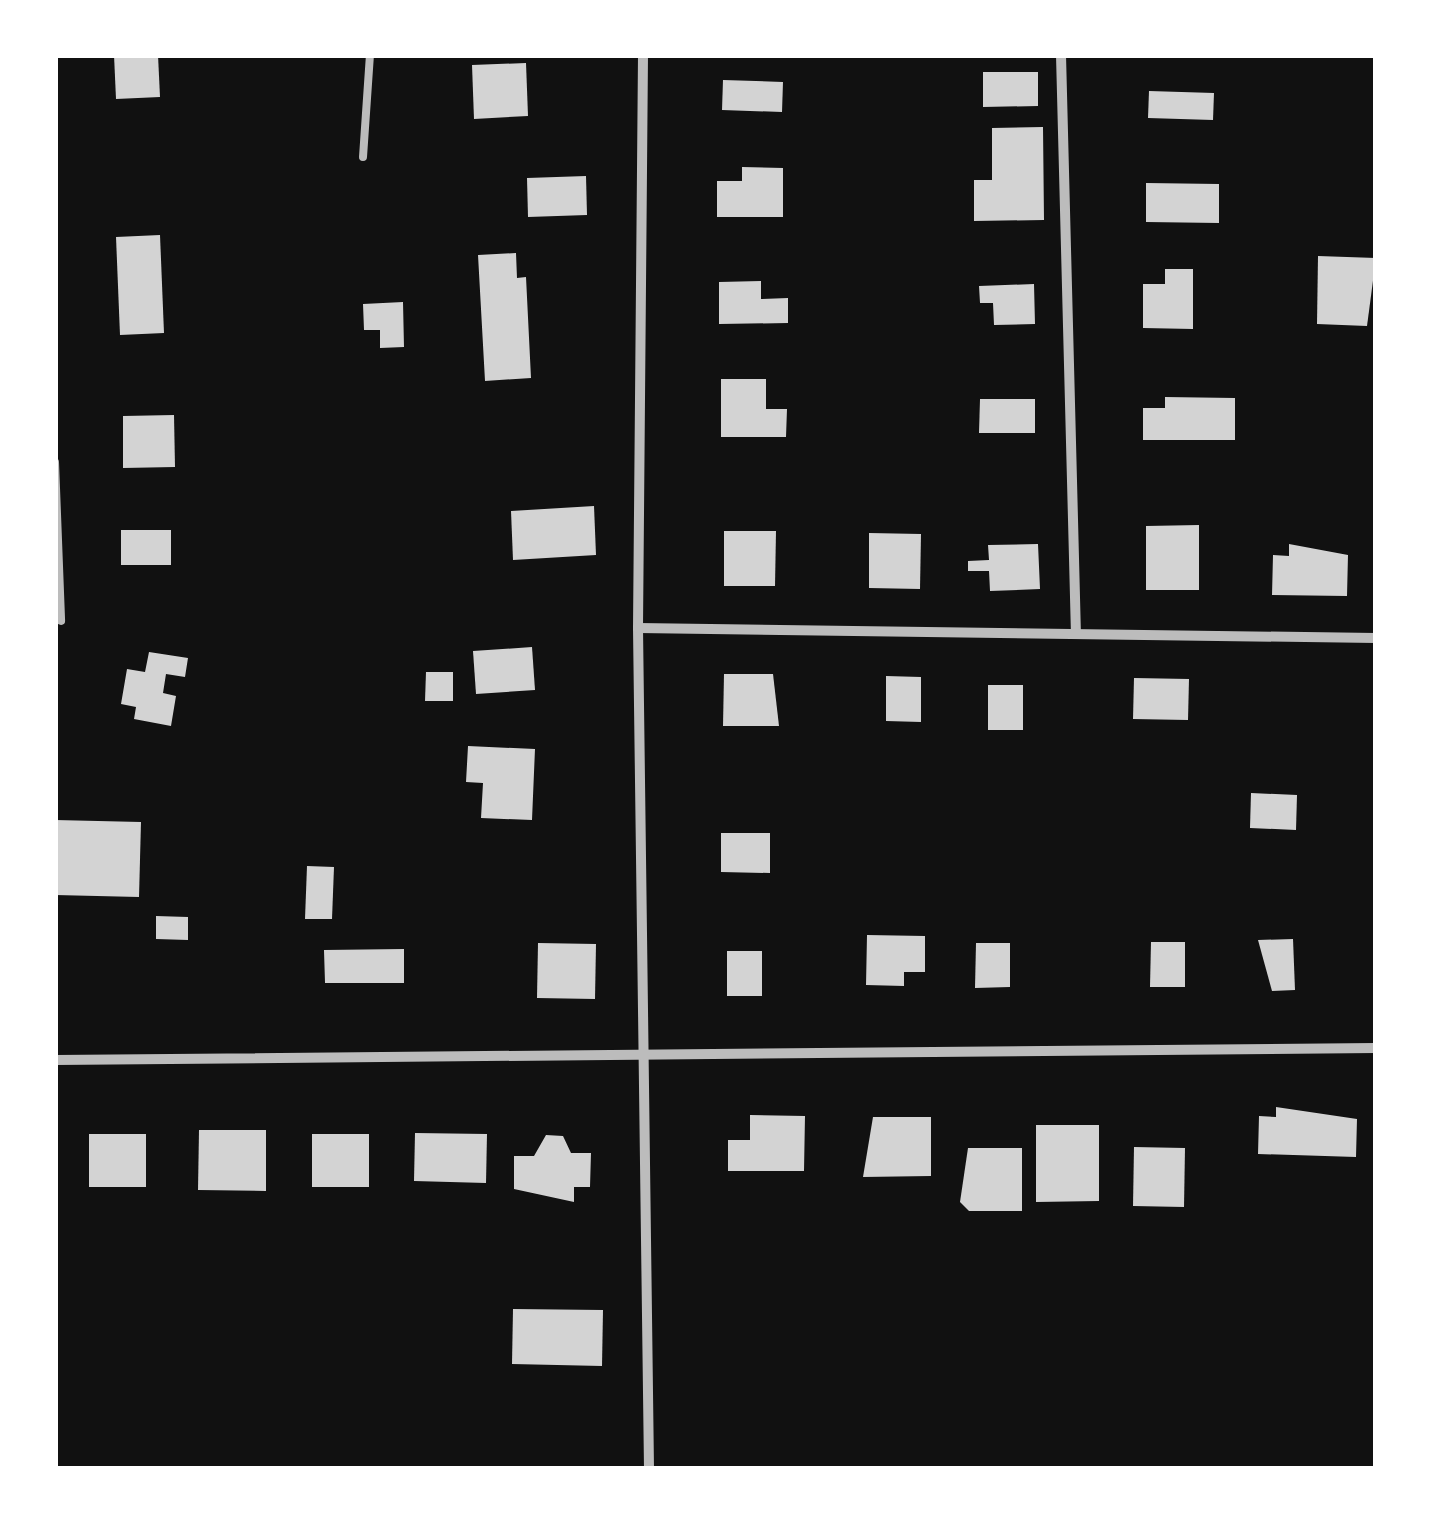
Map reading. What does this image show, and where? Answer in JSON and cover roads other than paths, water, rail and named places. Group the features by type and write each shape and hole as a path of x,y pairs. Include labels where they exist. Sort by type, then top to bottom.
{"street":[{"path":"643,55 638,628 648,1053 649,1469"},
{"path":"1062,55 1076,634"},
{"path":"638,628 1376,638"},
{"path":"55,1060 1376,1048"}],"lane":[{"path":"363,157 370,55"},
{"path":"55,462 61,621"}]}
